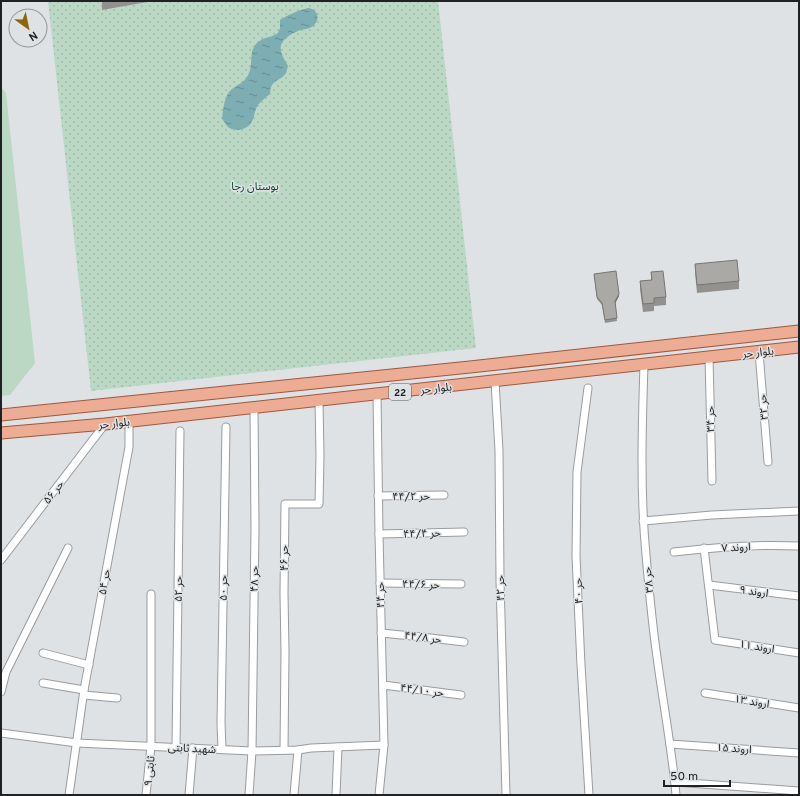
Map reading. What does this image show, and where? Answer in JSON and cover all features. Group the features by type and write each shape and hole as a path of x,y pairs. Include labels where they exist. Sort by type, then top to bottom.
{"main road":[{"name":"بلوار حر","path":"1,415 478,366 799,331"},
{"name":"بلوار حر","path":"1,433 105,424 254,408 799,347"},
{"path":"16,414 18,431"}],"street":[{"name":"حر ۳۲","path":"759,352 768,462"},
{"name":"حر ۳۴","path":"709,357 712,481"},
{"name":"حر ۳۸","path":"644,364 642,434 643,521 657,657 676,795"},
{"name":"حر ۴۲","path":"495,381 499,451 500,581 506,795"},
{"name":"حر ۴۰","path":"588,388 577,472 576,556 580,665 589,795"},
{"name":"حر ۴۴","path":"377,394 384,745 379,795"},
{"name":"حر ۴۶","path":"284,750 285,504 319,504 319,400"},
{"name":"حر ۴۸","path":"249,795 252,751 255,528 254,408"},
{"name":"حر ۵۴","path":"69,795 89,664 129,448 130,421"},
{"name":"حر ۵۶","path":"1,560 105,424"},
{"name":"حر ۵۰","path":"222,749 221,722 226,427"},
{"name":"حر ۵۲","path":"176,747 180,432"},
{"name":"حر ۴۴/۲","path":"378,496 444,495"},
{"path":"643,521 712,515 799,511"},
{"name":"حر ۴۴/۴","path":"379,534 464,532"},
{"name":"اروند ۷","path":"674,552 704,548 771,545 799,546"},
{"path":"1,692 6,672 68,548"},
{"path":"704,548 709,585"},
{"name":"حر ۴۴/۶","path":"380,583 461,584"},
{"name":"اروند ۹","path":"709,585 799,596"},
{"name":"اروند ۱۱","path":"709,585 715,640 799,653"},
{"name":"ثابتی ۹","path":"146,795 151,746 151,594"},
{"name":"حر ۴۴/۸","path":"381,633 464,642"},
{"path":"43,653 89,664"},
{"path":"44,683 84,693 117,698"},
{"name":"حر ۴۴/۱۰","path":"383,685 461,695"},
{"name":"اروند ۱۳","path":"705,693 799,708"},
{"name":"شهید ثابتی","path":"1,733 77,743 252,751 384,745"},
{"name":"اروند ۱۵","path":"670,744 799,753"},
{"path":"336,795 338,747"},
{"path":"189,795 193,748"},
{"path":"294,795 298,750"},
{"path":"675,782 799,791"}],"green space":[{"name":"بوستان رجا","path":"48,1 438,1 476,348 91,391"},
{"path":"1,87 6,93 35,363 10,395 1,396"}],"water":[{"path":"308,8 314,10 318,17 314,26 291,35 281,45 282,53 288,66 286,73 272,85 270,94 258,105 249,125 244,129 231,129 222,119 223,108 229,92 243,82 247,77 254,47 262,39 278,33 280,28 280,20"}],"building":[{"path":"737,260 739,281 697,285 695,264"},
{"path":"616,271 619,294 615,301 617,318 605,320 602,303 597,297 594,274"},
{"path":"663,271 666,297 654,298 654,303 643,304 640,281 652,280 651,272"}]}
